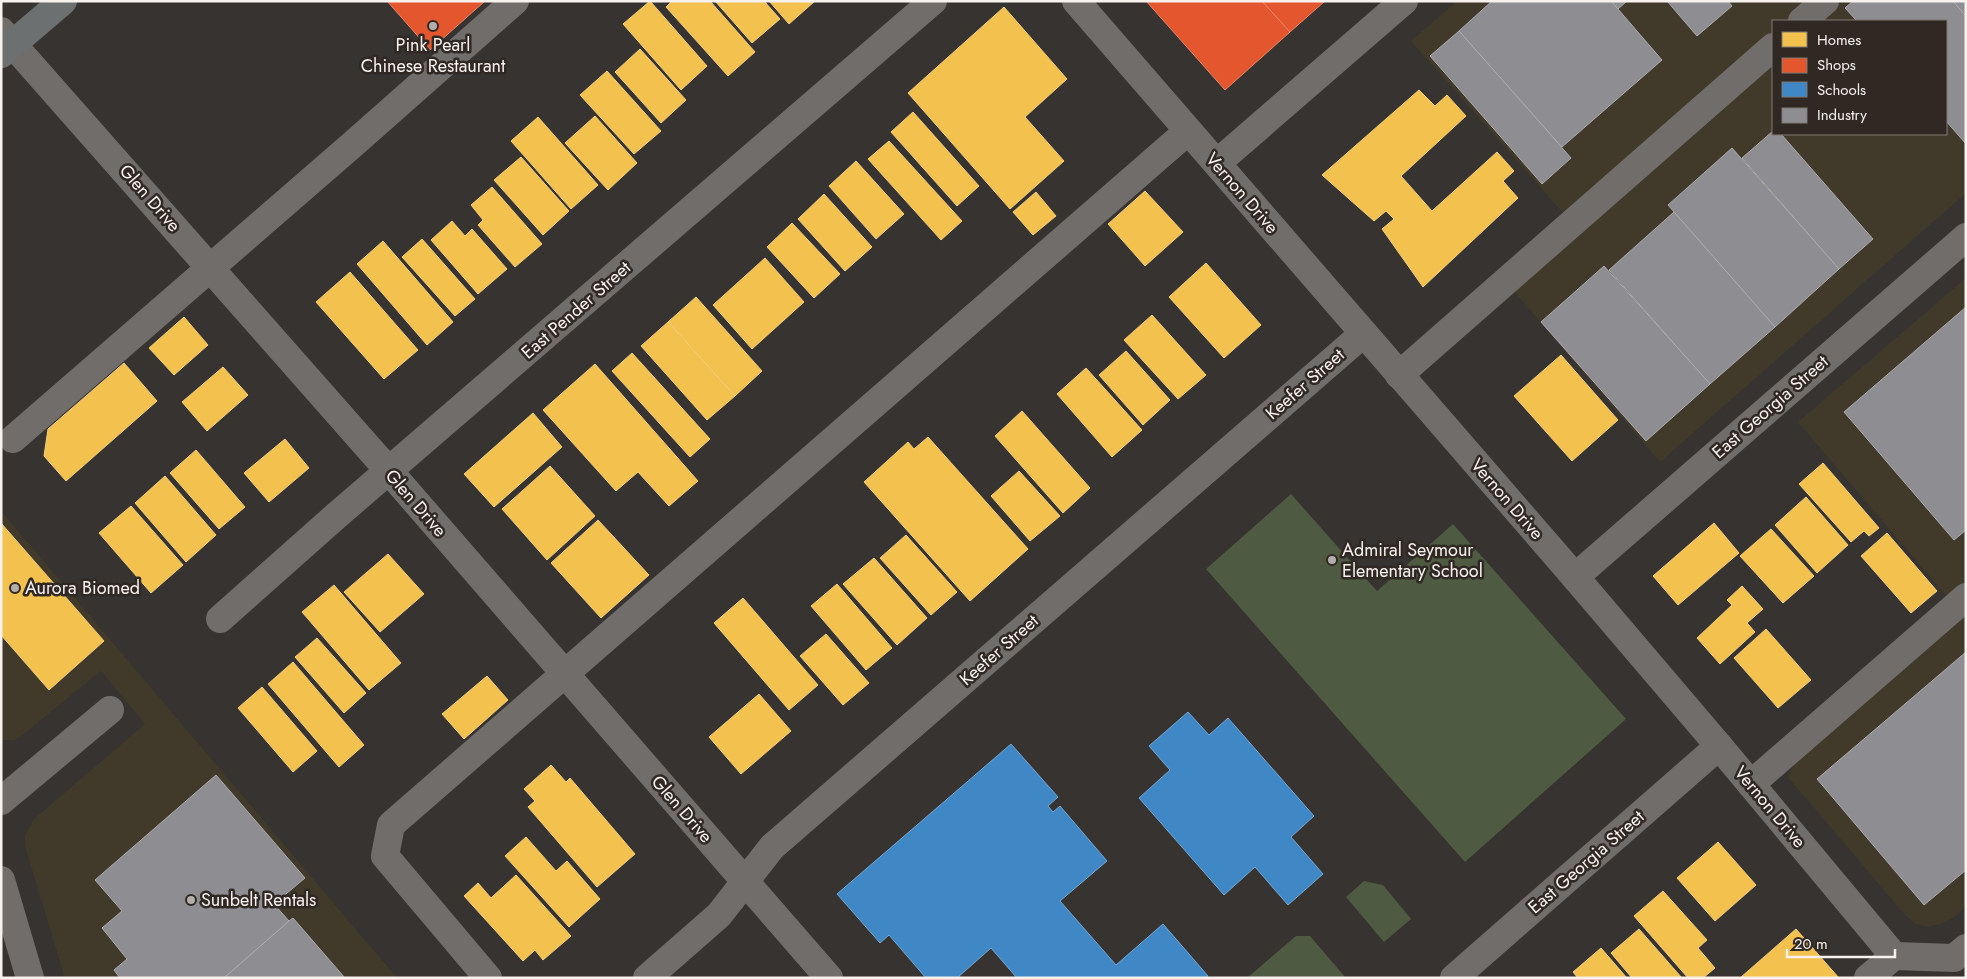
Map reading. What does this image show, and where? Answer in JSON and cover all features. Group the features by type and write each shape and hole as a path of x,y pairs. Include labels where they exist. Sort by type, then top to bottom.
{"main road":[{"path":"5,43 63,1"}],"street":[{"path":"13,439 515,1"},
{"name":"East Pender Street","path":"220,619 933,1"},
{"name":"Vernon Drive","path":"1076,1 1575,577 1894,956"},
{"path":"1217,164 1262,122 1404,1"},
{"path":"1803,20 1825,1"},
{"name":"Glen Drive","path":"5,43 210,268 830,978"},
{"path":"1399,375 1772,48"},
{"path":"488,978 385,856 391,825 1188,131"},
{"name":"East Georgia Street","path":"1575,577 1966,237"},
{"name":"Keefer Street","path":"647,978 719,915 772,847 1363,334"},
{"path":"1751,784 1966,597"},
{"path":"1,801 110,710"},
{"name":"East Georgia Street","path":"1454,978 1719,746"},
{"path":"1,880 30,978"},
{"path":"1868,978 1894,956 1960,953"}],"shaded area":[{"path":"1457,1 1966,1 1966,193 1660,462 1513,290 1580,232 1411,41"},
{"path":"1966,278 1966,907 1953,918 1927,927 1916,924 1906,916 1788,777 1797,759 1955,606 1798,422"},
{"path":"1,511 397,978 65,978 25,846 25,835 34,819 145,724 101,671 21,736 15,740 1,740"}],"green space":[{"path":"1291,494 1377,591 1453,524 1626,719 1465,862 1206,569"},
{"path":"1364,881 1383,885 1411,919 1384,942 1346,897"},
{"path":"1296,936 1310,936 1346,978 1247,978"}],"building: Homes":[{"path":"650,1 707,66 681,90 623,24"},
{"path":"672,1 710,1 755,52 728,76 666,7"},
{"path":"715,1 764,1 780,19 752,43"},
{"path":"769,1 815,1 789,24"},
{"path":"1004,7 1067,79 1025,117 1064,161 1010,209 908,93"},
{"path":"640,49 686,100 661,123 615,72"},
{"path":"607,71 661,131 634,154 580,95"},
{"path":"1419,90 1435,106 1447,95 1466,116 1401,176 1432,211 1497,152 1514,171 1503,181 1518,198 1423,287 1382,229 1394,219 1386,211 1374,221 1322,175"},
{"path":"913,112 979,186 957,206 891,132"},
{"path":"595,116 637,163 608,190 565,143"},
{"path":"538,117 598,185 571,209 511,141"},
{"path":"889,141 962,221 941,240 868,159"},
{"path":"521,157 569,211 543,235 494,180"},
{"path":"856,161 904,214 876,239 829,186"},
{"path":"492,187 542,244 515,267 478,225 483,220 471,205"},
{"path":"1145,191 1183,232 1145,266 1108,224"},
{"path":"1036,192 1056,216 1033,235 1013,212"},
{"path":"824,194 872,247 845,271 798,219"},
{"path":"452,221 465,236 472,229 507,269 478,294 431,240"},
{"path":"792,223 840,274 814,298 767,247"},
{"path":"422,239 475,299 455,316 402,257"},
{"path":"383,241 453,322 427,345 357,264"},
{"path":"765,258 804,302 752,349 713,305"},
{"path":"1206,263 1261,325 1224,358 1169,297"},
{"path":"350,272 418,350 384,379 316,302"},
{"path":"696,297 762,371 735,396 668,322"},
{"path":"1152,315 1206,375 1178,399 1124,340"},
{"path":"184,317 208,345 174,375 149,348"},
{"path":"668,322 735,396 707,420 641,346"},
{"path":"1126,351 1170,400 1143,425 1099,375"},
{"path":"632,353 710,439 690,457 612,371"},
{"path":"1561,355 1618,420 1572,461 1514,396"},
{"path":"124,363 157,401 66,481 44,456 48,429"},
{"path":"595,364 698,481 669,506 638,472 616,491 543,410"},
{"path":"223,367 248,395 207,431 182,402"},
{"path":"1086,368 1142,430 1112,457 1057,394"},
{"path":"1022,411 1090,488 1063,513 995,436"},
{"path":"533,413 562,447 494,507 464,474"},
{"path":"928,437 1028,549 970,601 864,482 908,442 914,449"},
{"path":"285,439 309,468 269,502 244,473"},
{"path":"196,450 245,507 219,529 170,473"},
{"path":"1823,463 1879,528 1869,536 1864,531 1851,542 1799,484"},
{"path":"550,466 595,516 547,560 502,509"},
{"path":"1019,471 1060,516 1030,541 991,496"},
{"path":"165,476 216,535 186,562 135,503"},
{"path":"1806,497 1848,545 1817,573 1775,525"},
{"path":"131,506 183,565 151,593 99,533"},
{"path":"598,520 649,575 601,618 551,563"},
{"path":"1,523 104,641 49,690 1,635"},
{"path":"1714,523 1739,553 1678,605 1653,576"},
{"path":"1771,529 1814,576 1783,603 1740,556"},
{"path":"1887,533 1937,591 1911,613 1861,556"},
{"path":"906,535 957,592 931,615 880,558"},
{"path":"388,554 424,594 380,632 344,592"},
{"path":"874,558 927,618 897,645 843,584"},
{"path":"837,584 892,648 866,670 811,606"},
{"path":"334,585 401,663 369,690 302,612"},
{"path":"1742,586 1763,609 1747,623 1755,632 1720,664 1697,638 1732,605 1727,600"},
{"path":"743,598 818,685 789,710 714,623"},
{"path":"1766,629 1811,680 1778,708 1734,658"},
{"path":"826,634 869,683 843,705 800,656"},
{"path":"317,638 366,693 344,713 295,657"},
{"path":"293,662 364,745 339,767 268,684"},
{"path":"487,676 508,700 464,739 442,714"},
{"path":"262,687 317,751 293,772 238,708"},
{"path":"759,694 791,731 741,774 709,737"},
{"path":"551,765 566,782 570,778 635,854 597,887 528,807 535,801 524,789"},
{"path":"526,837 556,871 567,861 600,899 569,927 505,856"},
{"path":"1718,842 1756,885 1715,921 1677,878"},
{"path":"516,875 571,936 543,960 535,950 523,961 464,896 478,883 491,898"},
{"path":"1663,891 1707,940 1698,948 1715,968 1703,978 1688,978 1634,916"},
{"path":"1639,929 1682,978 1632,978 1611,953"},
{"path":"1796,929 1839,978 1740,978"},
{"path":"1601,948 1627,978 1578,978 1573,972"}],"building: Shops":[{"name":"Pink Pearl Chinese Restaurant","path":"387,1 485,1 430,50"},
{"path":"1146,1 1262,1 1290,32 1225,90"},
{"path":"1262,1 1325,1 1290,32"}],"building: Schools":[{"path":"1188,712 1209,735 1228,718 1314,816 1291,837 1323,874 1288,905 1255,867 1224,895 1139,798 1170,770 1149,746"},
{"path":"1011,744 1058,797 1048,806 1053,812 1060,806 1107,861 1060,901 1116,965 1163,924 1208,976 1207,978 1017,978 991,948 957,978 926,978 889,935 880,943 837,894"}],"building: Industry":[{"path":"1492,1 1611,1 1662,60 1562,147 1459,31"},
{"path":"1611,1 1627,1 1618,9"},
{"path":"1667,1 1728,1 1732,6 1697,36"},
{"path":"1853,1 1953,1 1966,16 1966,144 1947,122 1947,20 1856,20 1845,8"},
{"path":"1953,1 1966,1 1966,16"},
{"path":"1459,31 1571,158 1542,184 1430,56"},
{"path":"1772,132 1772,135 1782,135 1873,239 1839,269 1742,158"},
{"path":"1732,148 1839,269 1775,327 1668,205"},
{"path":"1674,212 1775,327 1710,384 1609,270"},
{"path":"1604,266 1710,384 1646,441 1541,322"},
{"path":"1966,307 1966,530 1954,540 1844,412"},
{"path":"1966,652 1966,870 1924,905 1817,779"},
{"path":"216,775 305,878 274,904 289,921 224,978 120,978 114,970 127,959 102,928 122,911 95,880"},
{"path":"293,918 345,978 224,978 289,921"}],"place":[{"name":"Pink Pearl Chinese Restaurant","path":"433,26"},
{"name":"Admiral Seymour Elementary School","path":"1332,560"},
{"name":"Aurora Biomed","path":"15,588"},
{"name":"Sunbelt Rentals","path":"191,900"}]}
